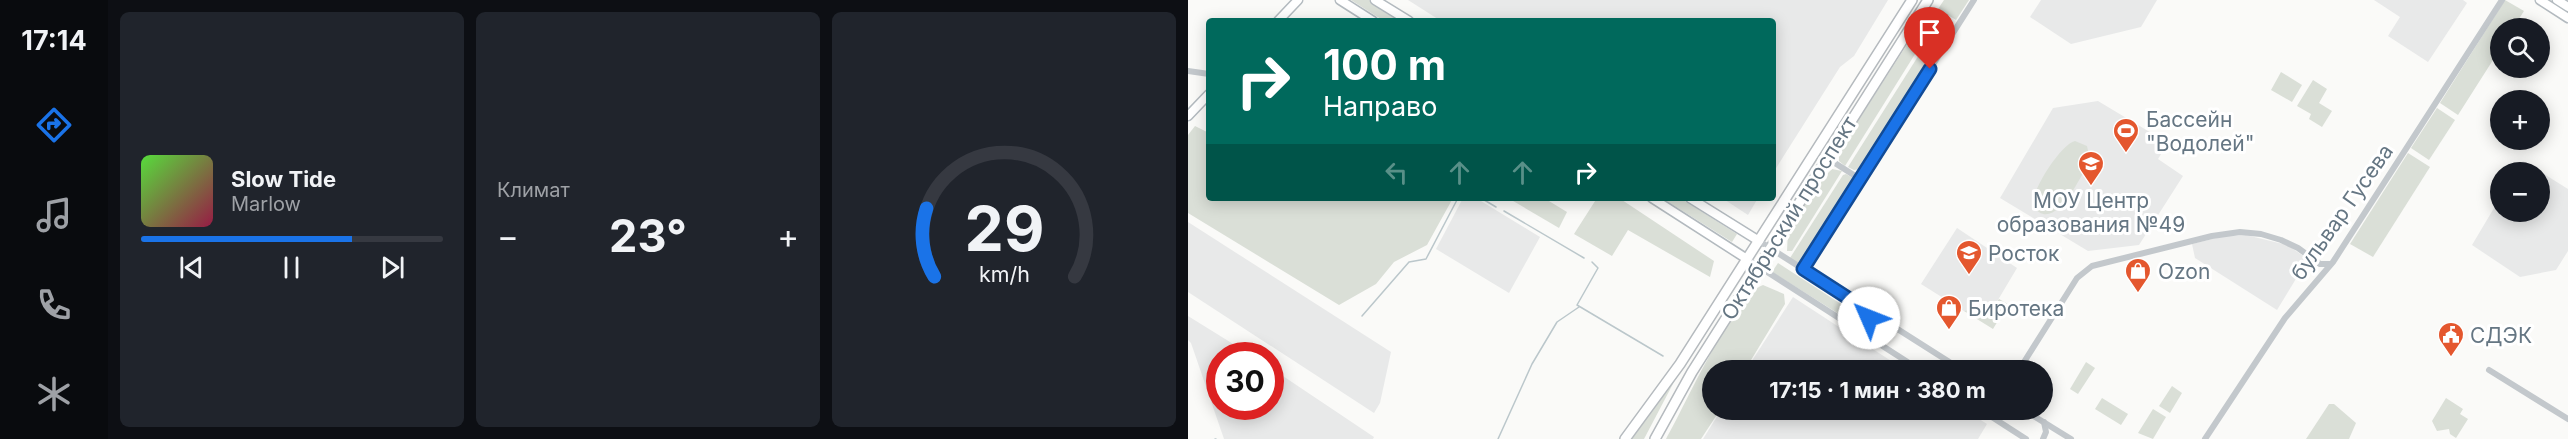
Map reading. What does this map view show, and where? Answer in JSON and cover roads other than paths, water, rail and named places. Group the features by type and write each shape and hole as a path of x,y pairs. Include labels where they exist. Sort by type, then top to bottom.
{"main road":[{"path":"1281,18 1298,0"},
{"path":"1340,0 1368,18"},
{"path":"1375,0 1404,18"},
{"name":"Октябрьский проспект","path":"1625,439 1680,364 1912,0"},
{"name":"Октябрьский проспект","path":"1655,439 1692,372 1928,0"},
{"path":"2540,0 2568,18"},
{"path":"2557,0 2568,7"},
{"path":"1188,116 1206,97"},
{"path":"1657,201 1747,259"},
{"path":"1695,201 1759,241"}],"street":[{"path":"1803,269 1974,0"},
{"name":"бульвар Гусева","path":"2205,439 2285,318 2333,262 2502,0"},
{"path":"1188,71 1206,74"},
{"path":"1827,158 1860,179"},
{"path":"2025,360 2077,278 2092,266 2217,235 2240,232 2261,234 2281,240 2322,265 2333,262"},
{"path":"1759,241 1946,360"},
{"path":"1747,259 1904,360"},
{"path":"1856,329 1864,328 1868,323 1869,314 1865,309"},
{"path":"1870,338 1867,332 1869,324 1876,319 1883,320"},
{"path":"2489,370 2568,419"},
{"path":"1997,420 2026,439"},
{"path":"2040,420 2071,439"},
{"path":"2043,422 2046,432 2043,439"}],"waterway":[{"path":"1362,316 1409,262 1426,259 1456,201"},
{"path":"1486,201 1496,207"},
{"path":"1504,211 1584,258"},
{"path":"1592,262 1598,268 1577,305 1663,356"},
{"path":"1498,439 1532,364 1557,322 1579,307"}],"place":[{"name":"Бассейн \"Водолей\"","path":"2126,154"},
{"name":"МОУ Центр образования №49","path":"2091,187"},
{"name":"Росток","path":"1969,276"},
{"name":"Ozon","path":"2138,294"},
{"name":"Биротека","path":"1949,331"},
{"name":"СДЭК","path":"2451,358"}]}
